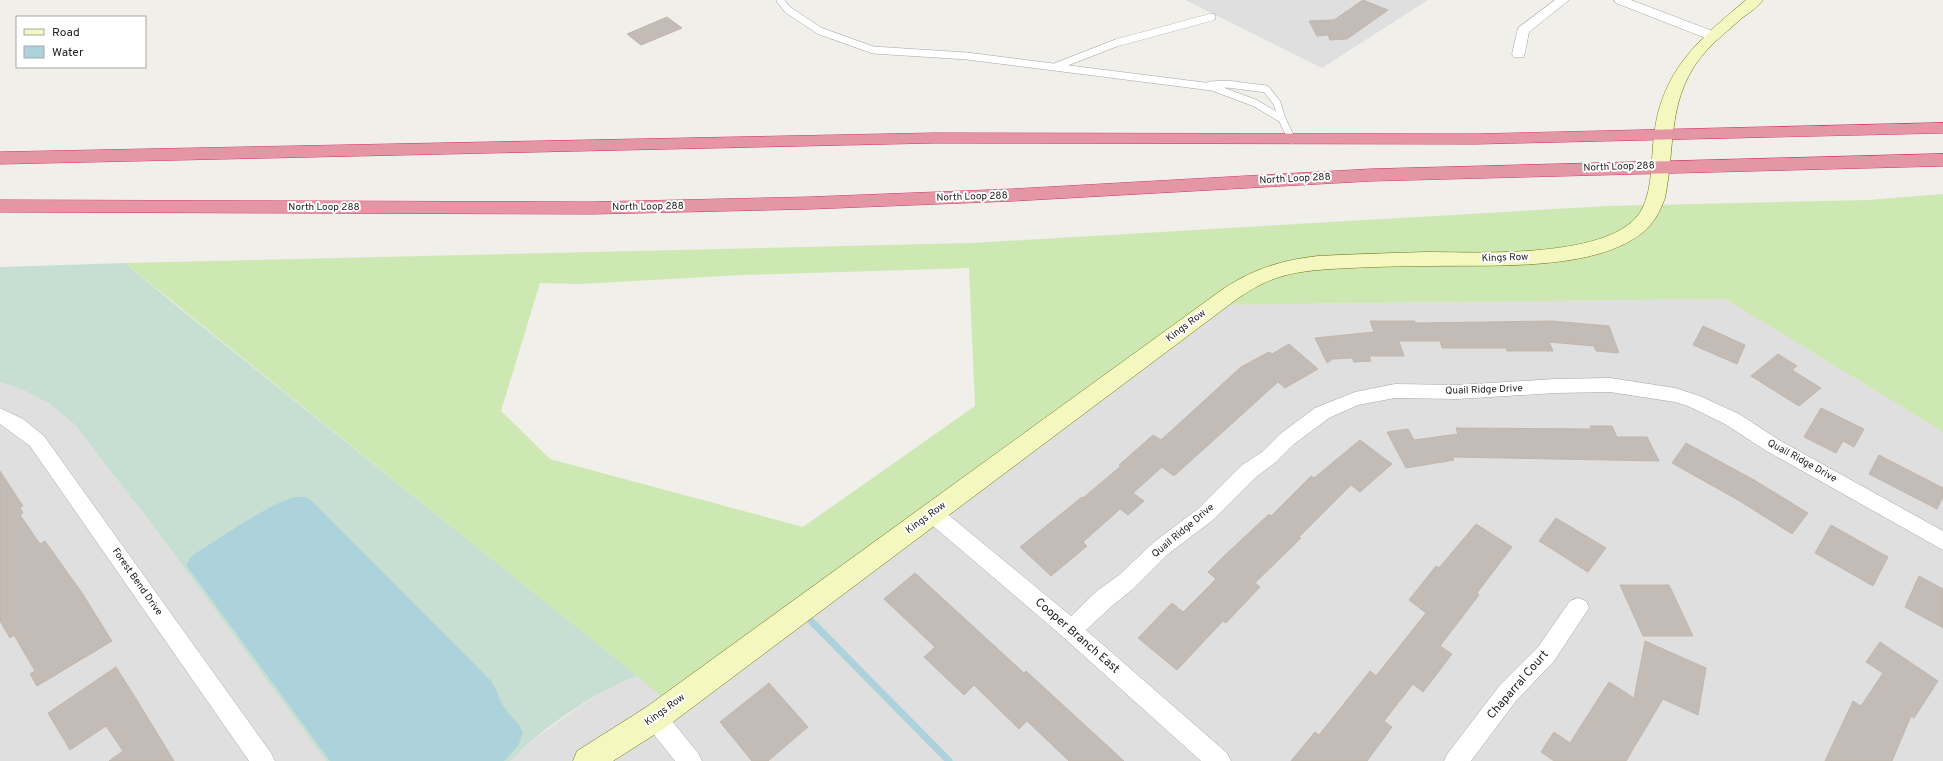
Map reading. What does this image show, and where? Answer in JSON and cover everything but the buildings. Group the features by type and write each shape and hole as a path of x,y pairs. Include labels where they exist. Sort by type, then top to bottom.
{"highway":[{"path":"0,158 934,138 1292,140 1943,128"},
{"name":"North Loop 288","path":"0,206 569,208 779,204 1013,195 1371,175 1661,166 1943,160"}],"street":[{"path":"1519,54 1523,31 1563,0"},
{"path":"1620,0 1713,36"},
{"name":"Kings Row","path":"587,761 655,718 1230,294 1259,276 1292,267 1334,262 1447,258 1541,257 1586,250 1623,236 1635,229 1645,220 1651,208 1661,166 1663,134 1672,95 1682,72 1698,51 1713,36 1755,0"},
{"name":"Quail Ridge Drive","path":"1071,630 1105,598 1126,582 1161,548 1206,514 1249,471 1269,456 1287,439 1322,413 1355,399 1395,391 1458,392 1555,386 1610,385 1644,388 1675,395 1694,401 1732,419 1772,445 1943,541"},
{"name":"Forest Bend Drive","path":"0,415 16,424 38,441 263,761"},
{"name":"Cooper Branch East","path":"932,513 1071,630 1219,761"},
{"name":"Chaparral Court","path":"1456,761 1508,693 1546,654 1578,608"},
{"path":"655,718 690,761"}],"lane":[{"path":"780,0 788,10 820,31 873,50 967,56 1202,85 1227,84 1266,88 1277,103 1282,119 1292,140"},
{"path":"1056,66 1116,43 1212,17"},
{"path":"1202,85 1255,102 1282,119"}],"shaded area":[{"path":"1185,0 1428,0 1322,68"},
{"path":"1725,299 1943,432 1943,761 510,761 529,743 577,708 612,686 637,676 673,705 1215,305"},
{"path":"0,382 23,390 50,404 74,424 154,527 326,761 0,761"}],"green space":[{"path":"1943,194 1943,432 1725,299 1215,305 672,705 125,263 971,243 1607,206 1868,200","holes":["969,268 975,406 803,527 550,459 501,411 540,283 579,284 743,275"]},
{"path":"125,263 637,676 608,689 580,705 530,742 510,761 326,761 154,527 74,424 50,404 23,390 0,382 0,267"}],"water":[{"path":"297,497 305,497 311,500 491,681 504,707 523,733 518,746 504,761 330,761 186,565 191,557 196,553 246,521 275,505"}],"waterway":[{"path":"810,620 949,761"}]}
